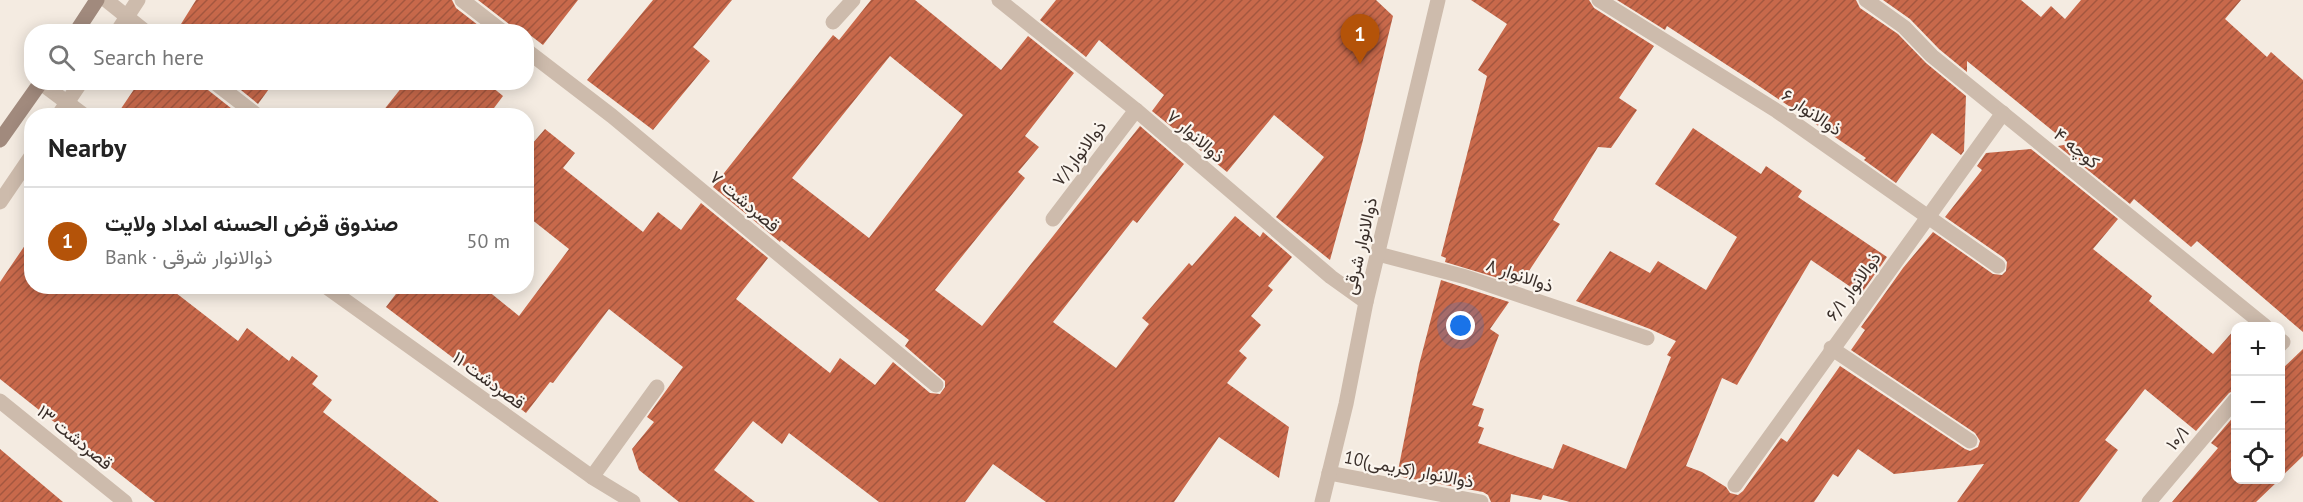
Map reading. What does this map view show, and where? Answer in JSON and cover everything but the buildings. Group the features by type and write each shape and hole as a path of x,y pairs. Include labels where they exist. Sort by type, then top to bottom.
{"main road":[{"path":"81,24 97,0"},
{"path":"0,140 36,90"}],"street":[{"path":"106,0 136,24"},
{"path":"122,24 138,0"},
{"path":"462,0 493,24"},
{"path":"833,22 853,0"},
{"name":"ذوالانوار ۷","path":"999,0 1136,110 1331,277 1366,302"},
{"name":"ذوالانوار شرقی","path":"1322,502 1366,302 1438,0"},
{"name":"ذوالانوار ۶","path":"1599,0 1777,111 1998,266"},
{"name":"کوچه ۴","path":"1866,0 1904,27 1932,56 2259,322"},
{"name":"قصردشت ۷","path":"534,56 612,116 936,385"},
{"path":"47,90 61,108"},
{"path":"63,108 75,90"},
{"path":"224,90 248,108"},
{"name":"ذوالانوار۷/۱","path":"1053,219 1136,110"},
{"name":"ذوالانوار ۶/۱","path":"1735,484 2003,112"},
{"path":"0,202 24,167"},
{"name":"ذوالانوار ۸","path":"1378,254 1466,277 1647,338"},
{"name":"قصردشت ۱۱","path":"336,294 592,477 633,502"},
{"path":"1831,348 1970,441"},
{"path":"592,477 657,387"},
{"name":"قصردشت ۱۳","path":"0,401 125,502"},
{"name":"۱۰/۱","path":"2149,502 2231,404"},
{"name":"10ذوالانوار (کریمی)","path":"1329,473 1481,502"}],"place":[{"name":"صندوق قرض الحسنه امداد ولایت","path":"1360,64"}]}
